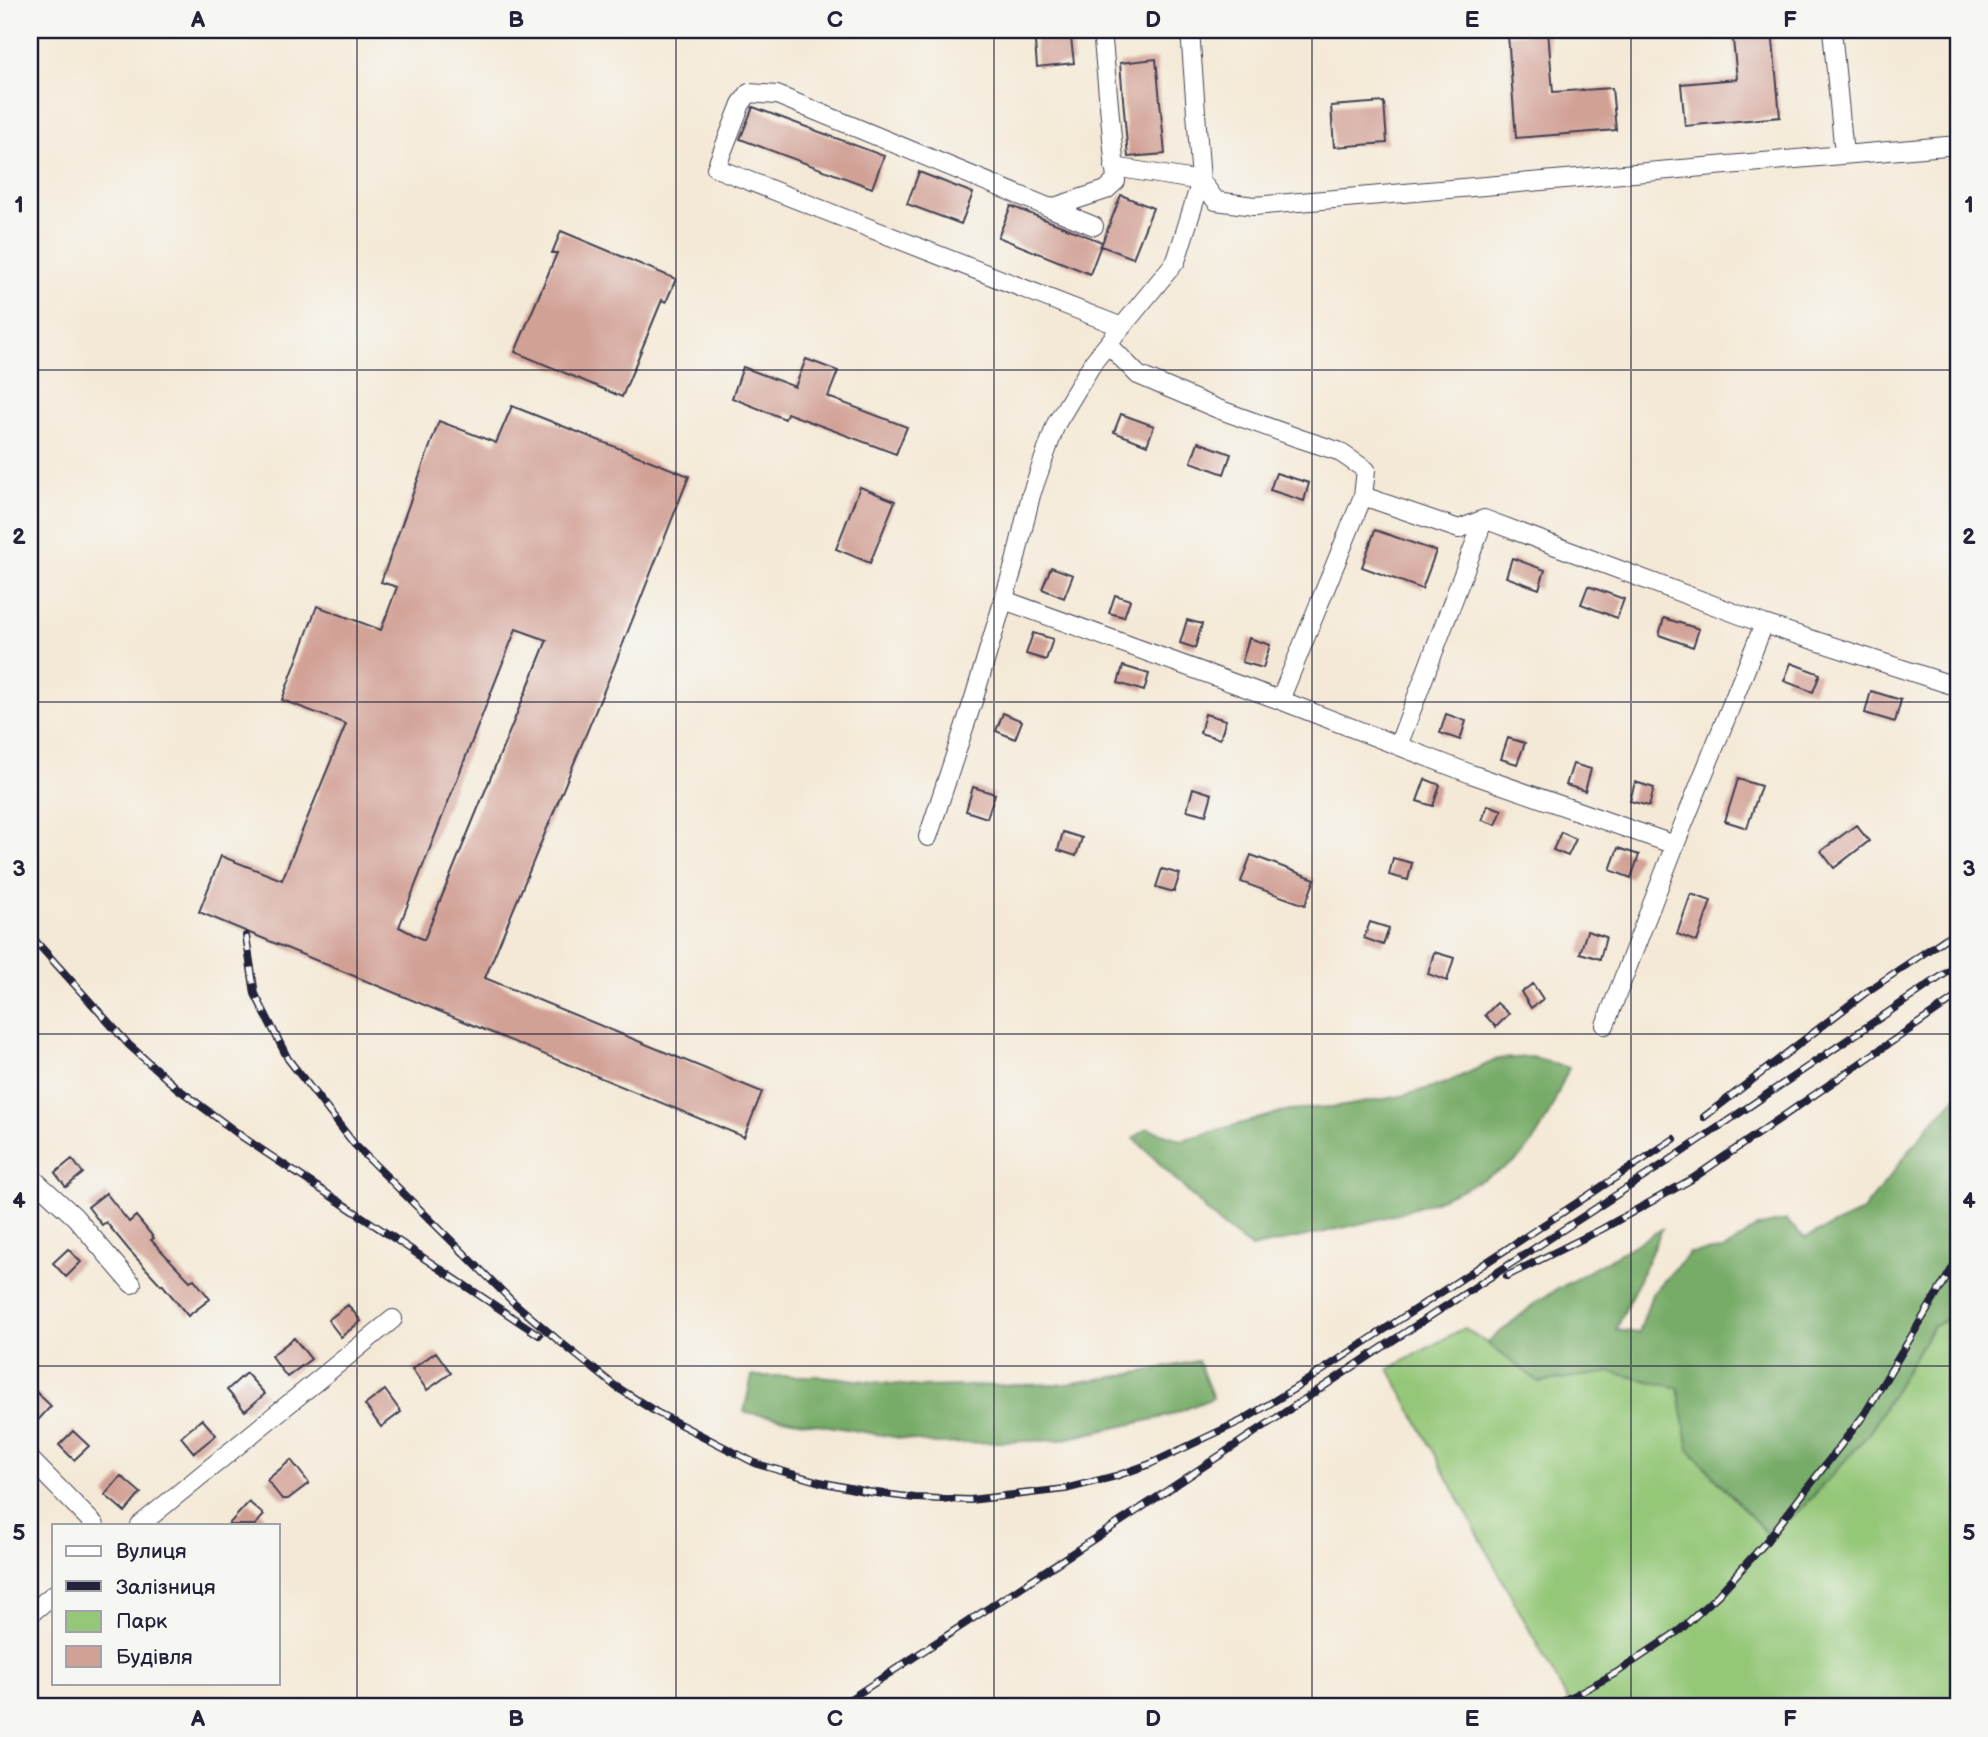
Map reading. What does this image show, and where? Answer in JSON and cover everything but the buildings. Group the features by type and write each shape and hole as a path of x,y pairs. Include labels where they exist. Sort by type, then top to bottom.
{"street":[{"path":"1051,208 1106,190 1116,181 1102,30"},
{"path":"928,837 1016,562 1031,495 1056,424 1094,361 1176,261 1201,181 1190,30"},
{"path":"1832,30 1844,154"},
{"path":"1094,226 777,95 749,93 741,104 716,168 1122,327"},
{"path":"1114,167 1201,181 1216,201 1254,206 1958,145"},
{"path":"1108,344 1138,375 1218,409 1338,451 1366,470 1363,496 1280,700"},
{"path":"1363,496 1459,529 1484,519 1765,624 1958,687"},
{"path":"1398,746 1484,519"},
{"path":"1004,600 1280,700 1471,774 1675,845"},
{"path":"1605,1026 1765,624"},
{"path":"30,1176 75,1217 132,1284"},
{"path":"141,1524 393,1319"},
{"path":"30,1459 94,1524"},
{"path":"30,1614 52,1596"}],"green space":[{"path":"1532,1057 1569,1068 1541,1129 1516,1161 1460,1191 1402,1212 1251,1248 1219,1223 1134,1138 1147,1128 1182,1140 1289,1110 1344,1106 1402,1096 1446,1083 1498,1059"},
{"path":"1958,1095 1958,1313 1932,1327 1868,1435 1804,1506 1769,1536 1689,1449 1678,1388 1611,1372 1539,1382 1487,1343 1539,1300 1662,1229 1616,1330 1639,1333 1652,1294 1689,1253 1724,1250 1757,1227 1786,1220 1805,1238 1862,1212 1927,1128"},
{"path":"1958,1313 1958,1707 1571,1707 1389,1369 1464,1328 1539,1382 1611,1372 1679,1388 1689,1449 1769,1536 1804,1506 1868,1435 1932,1327"},
{"path":"1198,1361 1213,1398 1168,1416 1060,1440 936,1444 744,1412 752,1376 820,1376 920,1387 1065,1384"}],"railway":[{"path":"1704,1117 1865,993 1958,930"},
{"path":"30,935 129,1045 177,1088 244,1138 539,1335"},
{"path":"246,936 255,994 288,1059 355,1145 512,1301 615,1386 656,1412 757,1464 820,1482 869,1492 915,1498 970,1500 1065,1489 1150,1464 1243,1420 1297,1387 1674,1139"},
{"path":"838,1707 1673,1158 1958,965"},
{"path":"1507,1276 1602,1229 1692,1179 1958,996"},
{"path":"1552,1707 1616,1673 1680,1630 1718,1595 1765,1543 1864,1415 1958,1259"}]}
